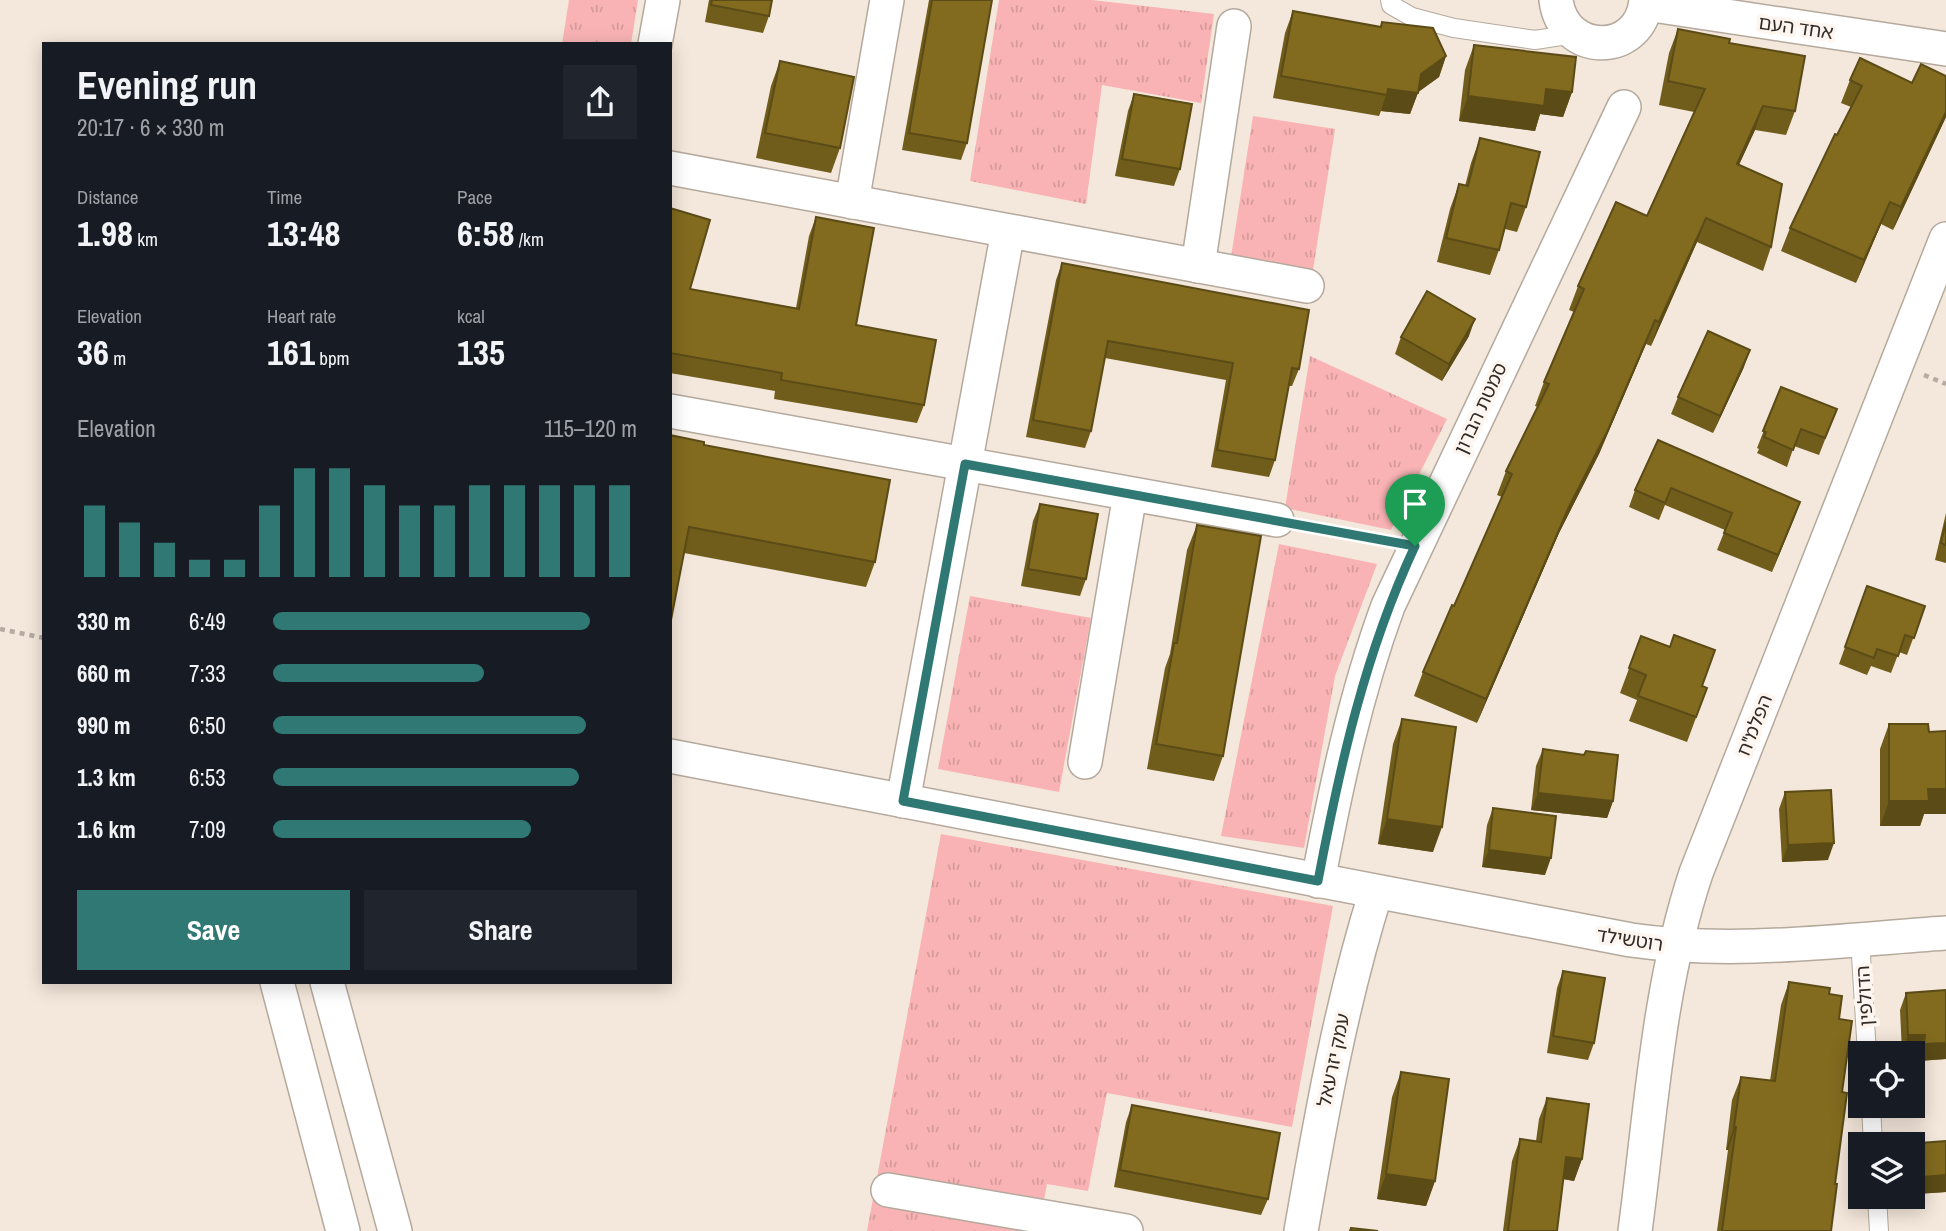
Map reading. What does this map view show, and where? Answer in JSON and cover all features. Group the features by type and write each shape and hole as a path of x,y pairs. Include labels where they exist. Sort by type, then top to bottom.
{"street":[{"path":"655,42 663,0"},
{"path":"852,202 887,0"},
{"path":"1556,0 1561,19 1574,34 1594,43 1608,43 1622,38 1642,19 1646,2"},
{"name":"אחד העם","path":"1646,2 1946,49"},
{"path":"1198,266 1234,26"},
{"name":"סמטת הברון","path":"1318,881 1336,787 1365,675 1388,606 1623,107"},
{"path":"672,168 1307,286"},
{"path":"903,801 1008,231"},
{"name":"הפלמ\"ח","path":"1634,1231 1670,970 1696,873 1946,239"},
{"path":"672,411 1277,520"},
{"path":"1085,762 1130,494"},
{"name":"רוטשילד","path":"672,756 1587,933 1675,946 1726,948 1946,933"},
{"name":"עמק יזרעאל","path":"1301,1231 1337,1038 1359,947 1376,892"},
{"path":"278,984 343,1231"},
{"path":"328,984 395,1231"},
{"path":"888,1190 1061,1226 1126,1231"}],"lane":[{"path":"1390,0 1391,5 1412,17 1454,28 1535,40 1574,34"},
{"name":"הדולפין","path":"1860,939 1866,1041"},
{"path":"1878,1209 1879,1231"}],"path":[{"path":"1277,520 1415,546"},
{"path":"0,629 42,638"}],"green space":[{"path":"569,0 638,0 631,42 562,42"},
{"path":"999,0 1092,0 1214,14 1201,103 1102,85 1086,204 970,181"},
{"path":"1253,116 1335,129 1313,270 1231,257"},
{"path":"1310,356 1447,419 1391,530 1285,508"},
{"path":"1279,544 1377,564 1335,676 1304,848 1221,836"},
{"path":"970,596 1091,618 1059,792 938,769"},
{"path":"941,834 1333,906 1292,1127 1107,1093 1088,1191 1047,1184 1038,1231 867,1231"}],"building":[{"path":"712,0 772,0 769,16 711,5"},
{"path":"932,0 992,0 967,143 909,133"},
{"path":"1293,11 1381,27 1382,22 1433,28 1446,56 1421,74 1418,93 1388,89 1387,95 1281,76"},
{"path":"1678,29 1730,39 1729,43 1805,56 1795,111 1763,106 1737,164 1782,184 1771,247 1706,218 1659,322 1655,320 1608,430 1568,509 1486,699 1423,672 1512,474 1506,471 1549,384 1544,382 1584,289 1578,286 1616,202 1647,216 1705,89 1668,81"},
{"path":"1474,45 1576,57 1572,92 1546,89 1544,106 1468,96"},
{"path":"1860,58 1912,83 1921,64 1946,76 1946,112 1901,207 1890,202 1864,260 1790,228 1835,134 1837,135 1862,86 1850,80"},
{"path":"780,61 854,77 840,148 765,133"},
{"path":"1134,94 1192,104 1180,169 1122,159"},
{"path":"1480,138 1540,152 1526,207 1511,203 1499,250 1446,238 1459,184 1468,186"},
{"path":"672,209 710,220 690,289 799,309 816,217 874,228 856,325 936,340 924,405 781,380 782,373 672,353"},
{"path":"1062,263 1309,310 1299,369 1292,368 1275,460 1217,450 1233,363 1108,341 1091,431 1033,420"},
{"path":"1427,291 1475,319 1449,364 1401,337"},
{"path":"1708,331 1750,350 1720,416 1678,397"},
{"path":"1781,387 1837,409 1825,438 1801,429 1793,450 1764,437 1766,432 1763,431"},
{"path":"672,435 704,442 704,445 890,480 875,562 689,527 672,615"},
{"path":"1658,440 1800,502 1778,555 1724,533 1732,513 1671,488 1665,503 1635,490"},
{"path":"1040,504 1098,514 1086,579 1028,569"},
{"path":"1946,522 1946,545 1941,543"},
{"path":"1197,525 1261,536 1223,756 1156,744"},
{"path":"1867,586 1925,606 1914,638 1905,635 1898,656 1877,649 1874,658 1845,647"},
{"path":"1674,635 1715,650 1702,686 1707,688 1696,717 1638,696 1646,675 1629,668 1641,636 1670,647"},
{"path":"1402,719 1456,727 1442,827 1387,819"},
{"path":"1889,724 1928,724 1929,732 1946,731 1946,789 1928,789 1929,801 1889,801"},
{"path":"1543,749 1584,755 1586,751 1618,755 1613,801 1538,793"},
{"path":"1831,790 1834,843 1788,845 1785,792"},
{"path":"1493,808 1556,816 1551,858 1489,850"},
{"path":"1563,971 1605,978 1594,1043 1553,1036"},
{"path":"1789,982 1830,988 1829,994 1842,996 1839,1019 1852,1021 1842,1092 1847,1093 1831,1231 1722,1231 1741,1077 1775,1081"},
{"path":"1946,990 1946,1043 1925,1044 1925,1035 1908,1035 1906,993"},
{"path":"1401,1072 1449,1079 1435,1181 1386,1174"},
{"path":"1547,1098 1589,1104 1582,1159 1566,1157 1557,1231 1508,1231 1520,1139 1541,1142"},
{"path":"1132,1105 1280,1133 1268,1199 1120,1170"},
{"path":"1946,1141 1946,1175 1925,1177 1925,1143"},
{"path":"1351,1228 1378,1231 1350,1231"}],"route":[{"path":"965,464 1415,546 1388,606 1350,725 1318,881 903,801 965,464"}]}
